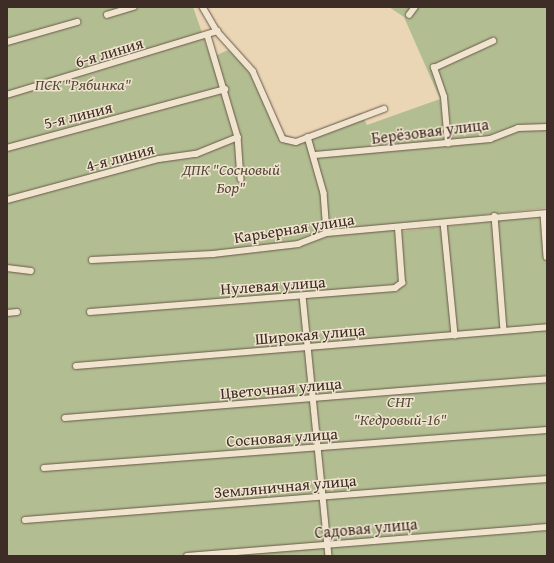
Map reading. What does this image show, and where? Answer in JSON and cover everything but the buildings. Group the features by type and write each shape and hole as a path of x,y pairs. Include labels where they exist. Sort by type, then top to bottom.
{"street":[{"path":"107,15 134,7"},
{"path":"203,7 217,31 252,71 283,139 291,142 308,137 384,109"},
{"path":"409,16 415,7"},
{"path":"7,42 77,22"},
{"name":"6-я линия","path":"7,95 208,36 217,31"},
{"path":"208,36 225,89 238,137 241,179"},
{"path":"448,144 444,97 434,68 493,41"},
{"name":"5-я линия","path":"7,148 225,89"},
{"name":"Берёзовая улица","path":"315,155 490,139 518,128 547,127"},
{"name":"4-я линия","path":"7,200 159,159 196,154 238,137"},
{"path":"308,137 315,155 324,193 327,233"},
{"path":"545,213 547,258"},
{"name":"Карьерная улица","path":"92,260 285,246 327,233 398,228 495,216 545,213"},
{"path":"495,216 504,330"},
{"path":"444,223 455,335"},
{"name":"Нулевая улица","path":"90,312 302,296 399,286 398,228"},
{"path":"7,268 31,271"},
{"path":"302,296 314,398 329,556"},
{"path":"7,313 17,312"},
{"name":"Широкая улица","path":"76,366 547,327"},
{"name":"Цветочная улица","path":"65,418 547,379"},
{"name":"Сосновая улица","path":"44,468 547,430"},
{"name":"Земляничная улица","path":"24,520 547,478"},
{"name":"Садовая улица","path":"187,556 547,527"}],"green space":[{"path":"7,7 193,7 221,87 155,107 157,111 227,91 215,56 228,50 246,67 283,134 296,139 361,113 367,125 440,99 404,17 389,7 547,7 547,208 393,225 395,232 547,215 547,556 7,556"}],"park label":[{"name":"ПСК \"Рябинка\"","path":"83,84"},
{"name":"ДПК \"Сосновый Бор\"","path":"231,178"},
{"name":"СНТ \"Кедровый-16\"","path":"400,410"}]}
